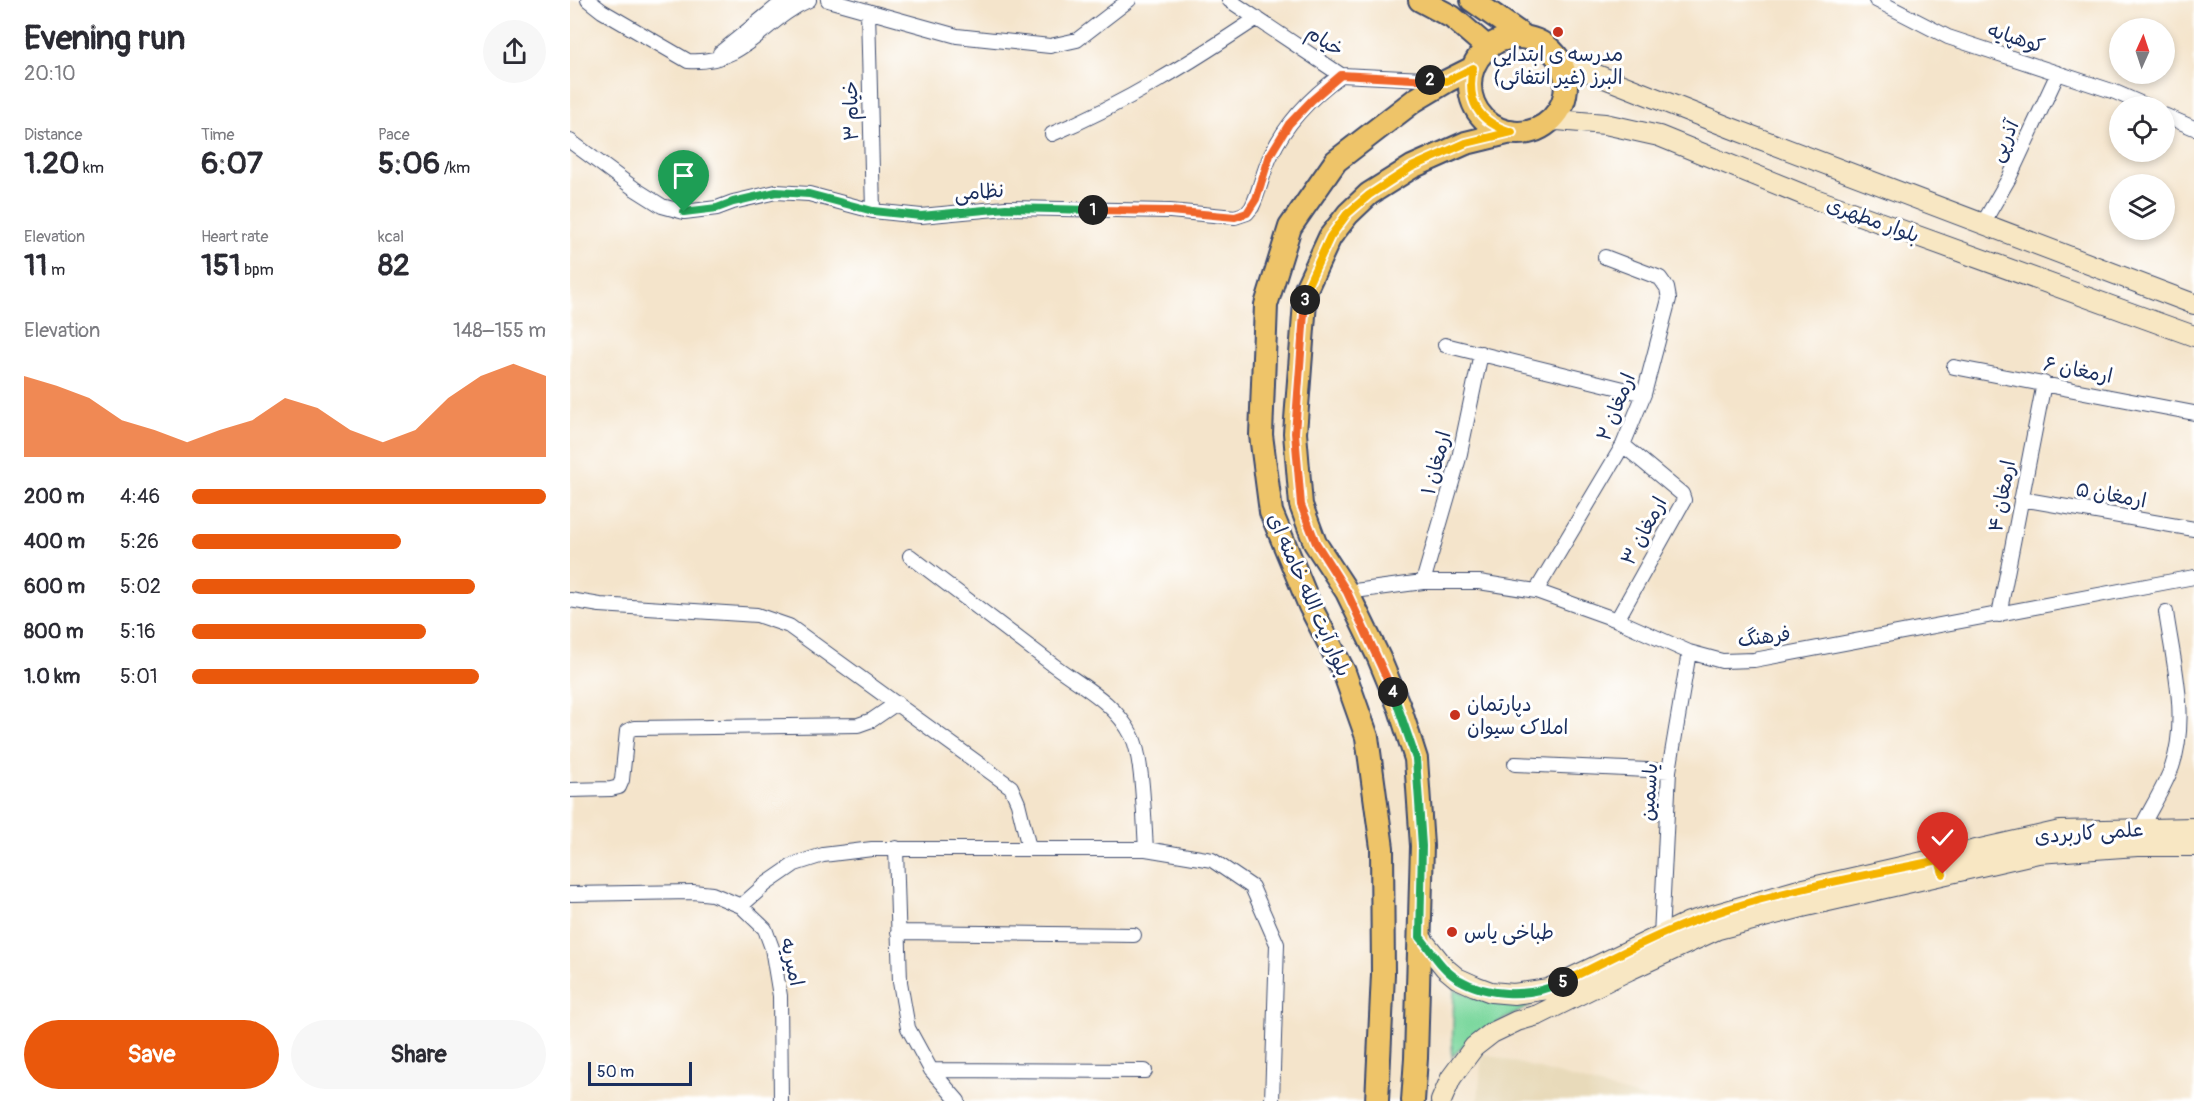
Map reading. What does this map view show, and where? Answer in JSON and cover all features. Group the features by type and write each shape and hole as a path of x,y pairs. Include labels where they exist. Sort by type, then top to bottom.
{"main road":[{"path":"1420,0 1452,17 1488,48"},
{"path":"1472,0 1526,38 1545,46 1559,60 1564,72 1565,93 1558,112 1549,122 1531,131 1512,132 1498,128 1486,120 1477,109 1470,82 1473,68 1488,48 1506,39 1526,38"},
{"name":"بلوار آیت الله خامنه ای","path":"1377,1101 1383,974 1382,848 1367,737 1344,672 1310,606 1271,512 1261,435 1266,306 1290,227 1336,161 1416,100 1473,68"},
{"name":"بلوار آیت الله خامنه ای","path":"1413,1101 1422,846 1416,759 1387,678 1347,592 1316,543 1301,505 1295,433 1306,289 1330,237 1347,214 1369,195 1412,167 1466,143 1512,132"}],"street":[{"path":"588,0 688,61 709,61 739,50 809,0"},
{"path":"709,61 785,0"},
{"path":"828,0 957,36 1050,46 1077,40 1130,0"},
{"name":"خیام","path":"1229,0 1341,75 1447,81"},
{"name":"کوهپایه","path":"1876,0 1948,37 2124,96"},
{"name":"خیام ۳","path":"868,11 873,211"},
{"path":"1052,134 1074,125 1196,59 1257,18"},
{"name":"بلوار مطهری","path":"1559,60 1982,225 2194,304"},
{"name":"آذرپی","path":"1982,225 2009,178 2058,73"},
{"name":"نظامی","path":"570,141 662,206 684,212 717,208 776,192 809,194 873,211 921,216 1006,208 1170,211 1235,217 1247,213 1252,207 1270,155 1289,124 1341,75"},
{"name":"بلوار مطهری","path":"1549,122 1557,120 1605,124 1659,136 1804,195 2194,336"},
{"path":"2175,120 2194,128"},
{"name":"ارمغان ۲","path":"1536,591 1623,445 1644,394 1669,299 1667,288 1660,278 1605,257"},
{"path":"1445,345 1644,394"},
{"name":"ارمغان ۱","path":"1423,582 1459,458 1480,353"},
{"name":"ارمغان ۶","path":"1954,367 2194,413"},
{"name":"ارمغان ۴","path":"1999,615 2044,383"},
{"name":"ارمغان ۳","path":"1617,620 1684,500 1682,494 1623,445"},
{"name":"ارمغان ۵","path":"2021,499 2194,529"},
{"path":"910,556 1055,666 1097,694 1123,720 1134,737 1138,754 1146,849"},
{"name":"فرهنگ","path":"1347,592 1423,582 1479,582 1536,591 1617,620 1689,652 1722,661 1754,660 2194,577"},
{"path":"570,600 600,605 757,615 789,626 1011,787 1018,803 1029,848"},
{"path":"2139,837 2172,767 2178,742 2180,709 2166,612"},
{"name":"یاسمین","path":"1661,936 1669,771 1689,652"},
{"path":"570,790 619,787 622,780 627,731 634,728 858,725 872,720 897,703"},
{"path":"1515,764 1669,771"},
{"name":"علمی کاربردی","path":"1420,937 1445,968 1457,978 1491,992 1514,994 1548,989 1711,915 1798,899 1941,867 2194,828"},
{"name":"علمی کاربردی","path":"2139,837 2194,846"},
{"path":"741,906 766,884 795,864 823,855 896,848 1146,849 1212,860 1252,887 1276,944 1272,1101"},
{"path":"896,848 900,981 908,1028 931,1070 958,1101"},
{"name":"امیریه","path":"570,894 693,892 712,894 741,906 765,929 772,948 780,996 781,1101"},
{"name":"علمی کاربردی","path":"1441,1101 1451,1078 1474,1047 1492,1033 1539,1015 1703,935 1798,899"},
{"path":"898,932 1134,935"},
{"path":"931,1070 1145,1071"}],"shaded area":[{"path":"1482,1053 1550,1072 1654,1101 1478,1101"}],"green space":[{"path":"1454,989 1487,1002 1530,1006 1475,1034 1452,1057"}],"place":[{"name":"مدرسه ی ابتدایی (غیر انتفائی) البرز","path":"1558,32"},
{"name":"دپارتمان املاک سیوان","path":"1455,715"},
{"name":"طباخی یاس","path":"1452,932"}],"route":[{"path":"684,212 699,212 776,192 809,194 873,211 921,216 1006,208 1170,211 1235,217 1247,213 1252,207 1270,155 1289,124 1333,80 1341,75 1447,81 1473,68 1470,82 1477,109 1486,120 1498,128 1512,132 1466,143 1412,167 1369,195 1347,214 1330,237 1306,289 1295,433 1301,505 1316,543 1347,592 1378,658 1400,709 1416,759 1422,846 1420,937 1445,968 1457,978 1491,992 1514,994 1548,989 1689,922 1795,891 1939,860 1943,874"}]}
